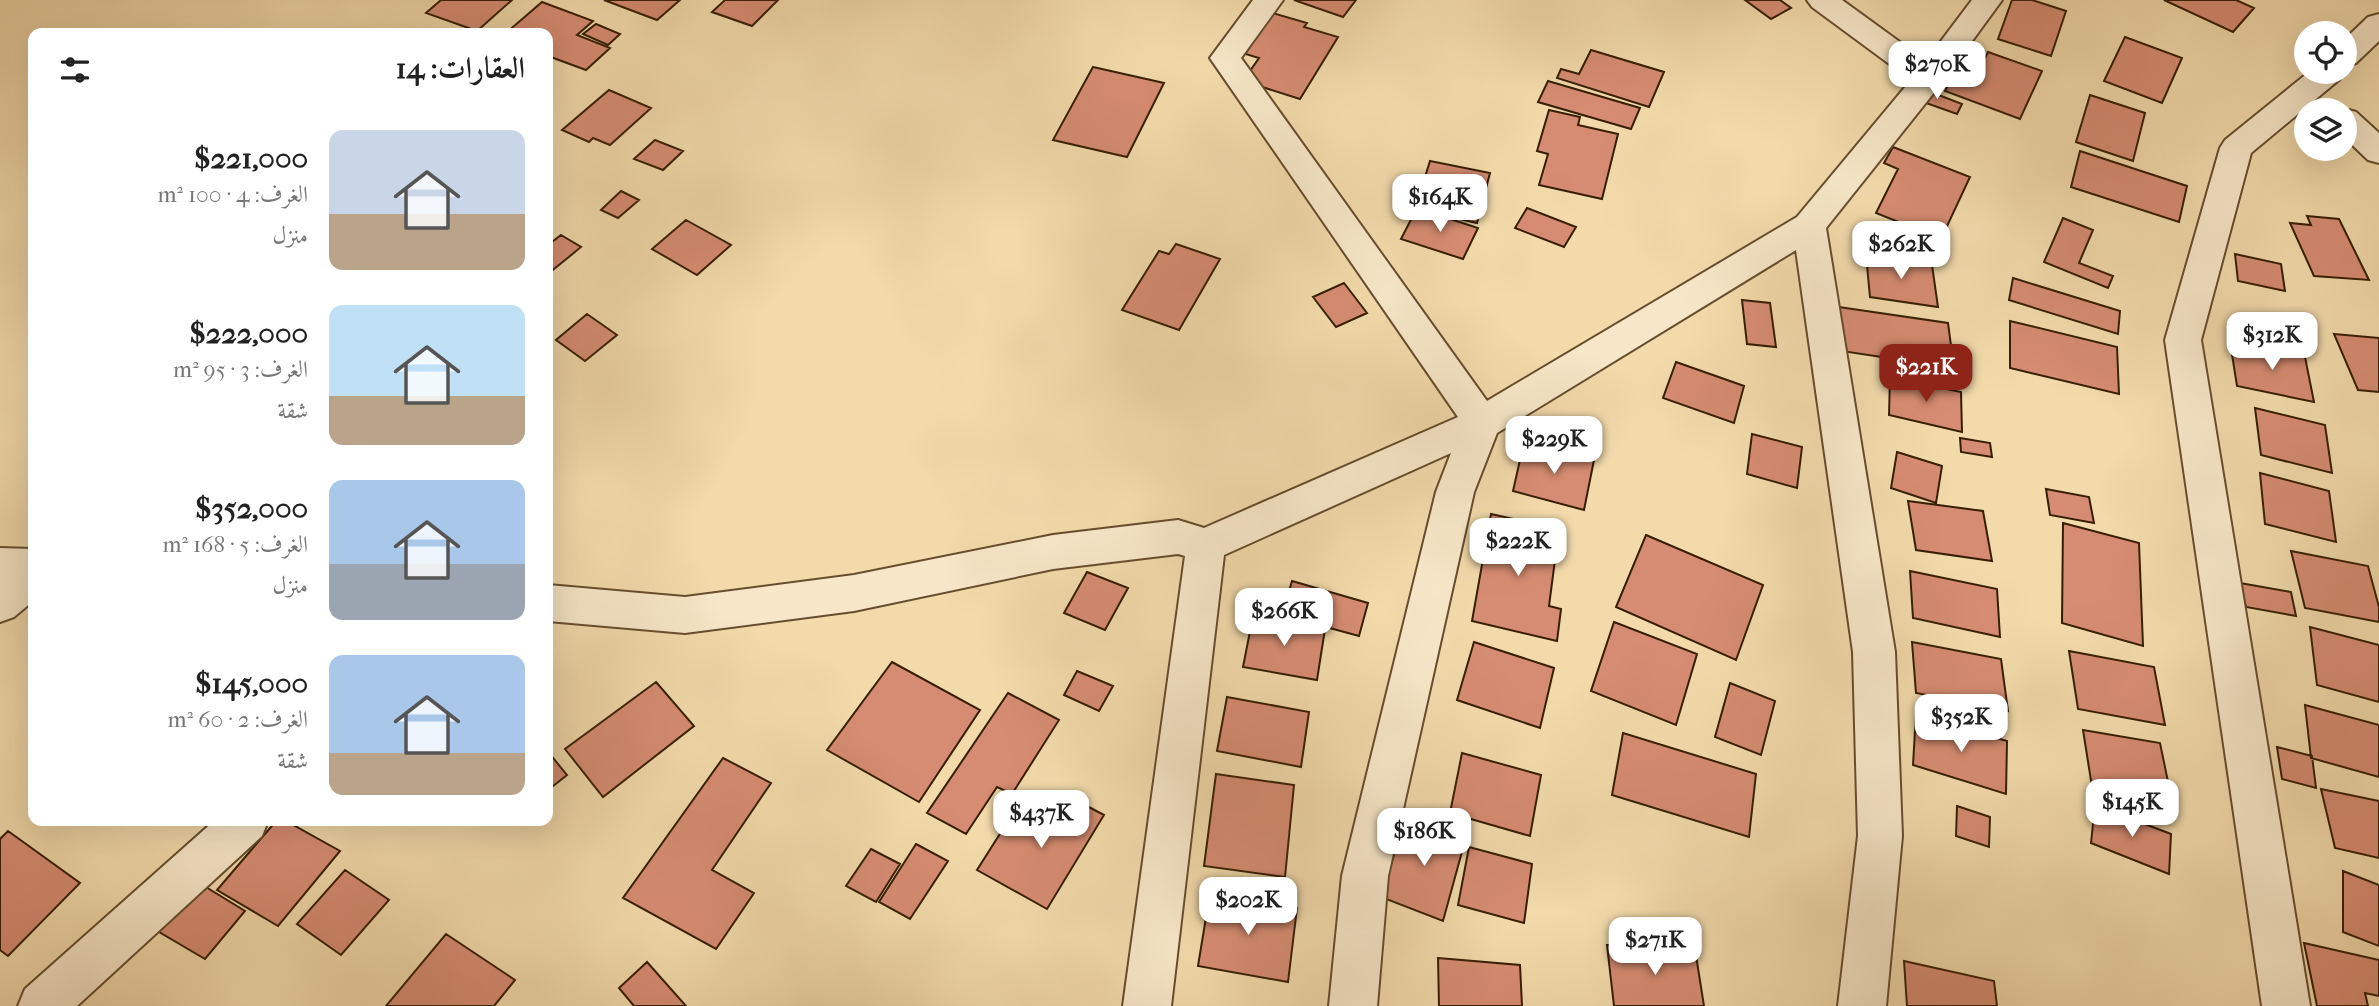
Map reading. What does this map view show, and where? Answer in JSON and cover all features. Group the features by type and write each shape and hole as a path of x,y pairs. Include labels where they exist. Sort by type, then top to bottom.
{"street":[{"path":"1268,0 1225,58 1482,423"},
{"path":"1822,0 1858,12 1929,78"},
{"path":"553,603 685,615 854,593 1053,552 1178,537 1206,545 1482,423 1809,226 1929,78 1987,0"},
{"path":"2357,45 2379,24"},
{"path":"2286,1006 2183,340 2236,148 2325,90"},
{"path":"2357,131 2379,152"},
{"path":"1809,226 1874,652 1880,836 1862,1006"},
{"path":"1353,1006 1365,876 1455,492 1482,423"},
{"path":"1147,1006 1206,545"},
{"path":"0,565 28,566"},
{"path":"0,604 28,582"},
{"path":"41,1006 240,826"}],"building":[{"path":"441,0 512,0 480,28 468,28 426,13"},
{"path":"604,0 680,0 657,20"},
{"path":"725,0 778,0 752,26 712,12"},
{"path":"1294,0 1356,0 1343,17"},
{"path":"1745,0 1780,0 1791,8 1771,19"},
{"path":"2012,0 2032,0 2066,11 2051,56 1998,39"},
{"path":"2164,0 2236,0 2254,8 2233,32"},
{"path":"542,2 593,21 577,35 610,48 586,70 553,58 553,28 512,28"},
{"path":"1266,11 1307,23 1304,27 1338,37 1300,99 1243,81 1259,58 1239,52"},
{"path":"596,24 620,34 608,45 583,34"},
{"path":"2125,37 2182,58 2162,103 2104,81"},
{"path":"1591,50 1664,72 1649,107 1557,78 1561,69 1579,74"},
{"path":"1988,52 2042,71 2020,119 1945,91 1952,78 1971,85"},
{"path":"1093,67 1164,83 1127,157 1053,140"},
{"path":"1548,81 1640,108 1631,129 1538,102"},
{"path":"1918,87 1962,104 1957,114 1912,98"},
{"path":"609,90 651,108 610,145 593,138 589,142 562,130"},
{"path":"2090,95 2145,113 2133,161 2076,142"},
{"path":"1549,110 1580,117 1578,125 1618,134 1602,199 1539,185 1548,154 1537,151"},
{"path":"655,140 683,151 663,170 634,159"},
{"path":"1893,147 1970,177 1941,239 1876,213 1898,169 1884,163"},
{"path":"2080,151 2187,186 2179,222 2071,187"},
{"path":"1430,161 1490,173 1477,223 1415,209"},
{"path":"621,191 639,200 618,218 601,210"},
{"path":"1417,208 1478,228 1463,259 1401,239"},
{"path":"1527,208 1576,227 1564,247 1515,228"},
{"path":"2307,216 2339,219 2369,280 2314,276 2290,223 2311,225"},
{"path":"2063,218 2093,230 2079,263 2113,276 2108,288 2044,262"},
{"path":"686,220 731,245 697,275 652,249"},
{"path":"561,235 581,247 553,270 553,241"},
{"path":"1176,244 1220,259 1179,330 1122,310 1159,251 1169,254"},
{"path":"2235,254 2281,264 2285,291 2238,281"},
{"path":"1866,255 1932,265 1938,307 1870,297"},
{"path":"2013,278 2120,311 2118,334 2009,300"},
{"path":"1344,283 1367,313 1336,327 1313,297"},
{"path":"1742,300 1770,303 1776,347 1747,344"},
{"path":"1832,306 1948,323 1954,368 1835,350"},
{"path":"587,314 617,335 585,361 556,340"},
{"path":"2010,321 2117,347 2119,394 2010,368"},
{"path":"2334,334 2379,338 2379,392 2358,390"},
{"path":"2230,342 2305,357 2314,402 2237,386"},
{"path":"1676,362 1744,386 1734,423 1663,398"},
{"path":"1890,377 1961,392 1962,432 1889,415"},
{"path":"2255,408 2325,425 2332,473 2261,455"},
{"path":"1752,434 1802,447 1797,488 1747,474"},
{"path":"1960,438 1990,443 1992,457 1961,452"},
{"path":"1524,442 1594,460 1584,510 1513,491"},
{"path":"1897,452 1942,466 1936,503 1891,488"},
{"path":"2260,473 2329,491 2336,542 2265,524"},
{"path":"2046,489 2089,497 2094,523 2050,515"},
{"path":"1908,501 1983,511 1992,561 1916,550"},
{"path":"1491,514 1559,529 1549,606 1561,609 1557,641 1472,621"},
{"path":"2063,523 2139,543 2143,646 2062,623"},
{"path":"1646,535 1763,585 1736,660 1616,607"},
{"path":"2291,551 2368,566 2379,607 2379,622 2305,608"},
{"path":"1910,571 1997,589 2000,637 1913,618"},
{"path":"1087,572 1128,588 1105,630 1064,613"},
{"path":"1292,581 1368,603 1359,636 1282,615"},
{"path":"2240,583 2291,592 2296,616 2246,607"},
{"path":"1253,616 1325,629 1317,680 1243,667"},
{"path":"1614,622 1697,654 1676,725 1591,691"},
{"path":"2310,627 2379,645 2379,702 2317,685"},
{"path":"1474,642 1554,668 1540,728 1457,700"},
{"path":"1912,642 2001,659 2008,711 1916,693"},
{"path":"2069,651 2154,667 2165,725 2078,709"},
{"path":"892,662 980,710 919,802 827,750"},
{"path":"1077,671 1113,686 1099,711 1064,695"},
{"path":"656,682 694,726 603,797 565,749"},
{"path":"1730,683 1775,701 1761,755 1715,737"},
{"path":"1008,693 1059,720 1012,794 997,787 966,834 927,813"},
{"path":"1227,697 1309,712 1301,767 1217,751"},
{"path":"2305,705 2379,725 2379,777 2311,758"},
{"path":"1916,714 2007,741 2006,794 1913,765"},
{"path":"2083,730 2160,743 2172,801 2092,787"},
{"path":"1623,733 1756,774 1749,837 1612,795"},
{"path":"2277,747 2312,756 2316,788 2282,779"},
{"path":"1462,753 1541,775 1530,836 1450,813"},
{"path":"553,758 567,775 553,786"},
{"path":"723,758 771,783 712,870 754,893 716,949 623,898"},
{"path":"1216,774 1294,785 1285,877 1204,866"},
{"path":"2321,789 2379,801 2379,858 2335,848"},
{"path":"1064,794 1104,815 1047,909 977,870 1017,807 1046,823"},
{"path":"2095,805 2171,834 2169,874 2091,843"},
{"path":"1957,806 1990,817 1989,847 1956,836"},
{"path":"1406,815 1466,837 1443,921 1381,897"},
{"path":"272,826 295,826 340,851 278,926 217,890"},
{"path":"8,831 80,883 8,956 0,950 0,839"},
{"path":"916,844 948,861 910,919 879,902"},
{"path":"1469,847 1532,864 1524,923 1458,905"},
{"path":"871,849 900,864 876,902 846,886"},
{"path":"345,870 389,900 341,955 297,924"},
{"path":"2343,871 2379,885 2379,946 2343,932"},
{"path":"196,881 245,911 205,959 154,929"},
{"path":"1210,893 1297,908 1288,982 1198,966"},
{"path":"446,934 515,980 494,1006 386,1006"},
{"path":"2304,943 2379,960 2379,996 2365,993 2368,1006 2317,1006"},
{"path":"1607,945 1695,949 1704,1006 1614,1006"},
{"path":"1438,958 1520,965 1522,1006 1439,1006"},
{"path":"1904,961 1994,981 1997,1006 1907,1006"},
{"path":"647,962 686,1006 634,1006 619,988"}]}
